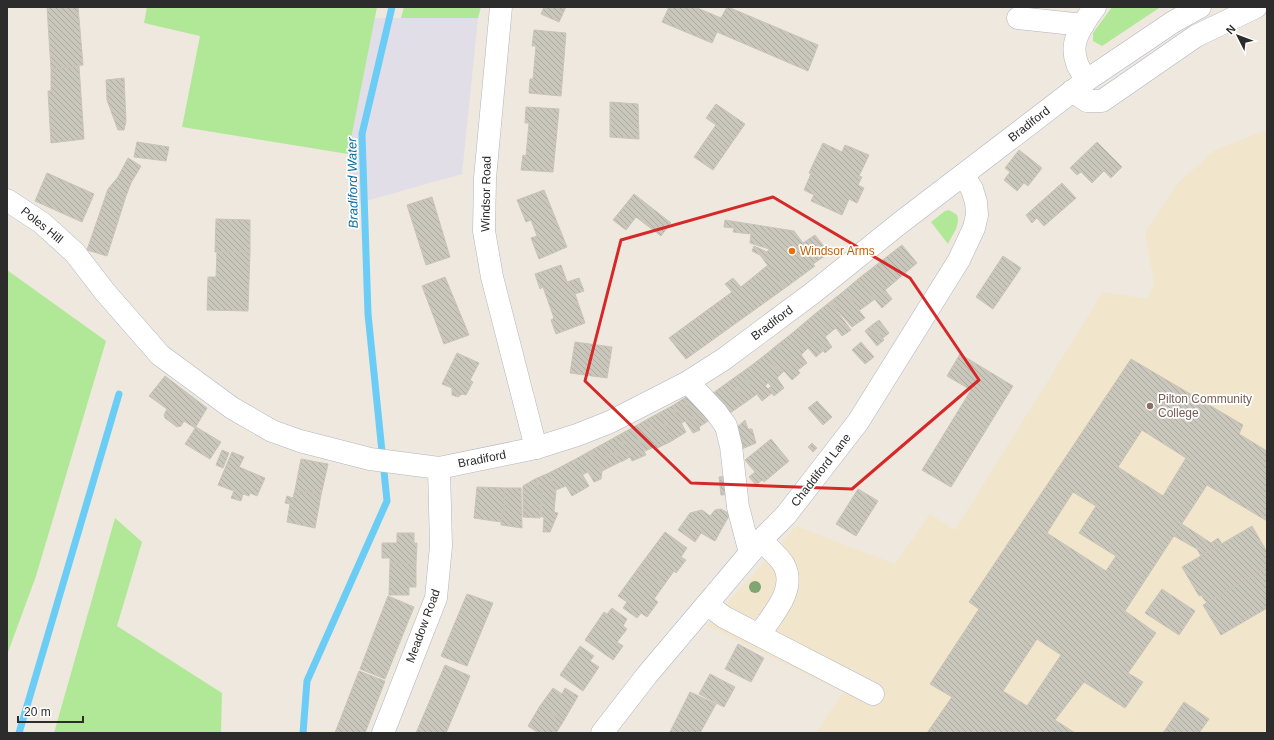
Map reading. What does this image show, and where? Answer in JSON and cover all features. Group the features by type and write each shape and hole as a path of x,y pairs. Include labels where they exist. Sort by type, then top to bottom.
{"street":[{"name":"Windsor Road","path":"501,7 485,178 484,231 492,277 536,448"},
{"path":"1095,7 1083,24 1074,44 1074,57 1079,71 1079,85 1087,101 1102,101 1196,36 1256,7"},
{"name":"Bradiford","path":"370,460 439,468 536,448 577,435 610,422 688,382 724,359 808,296 1079,85 1173,22 1200,7"},
{"path":"1018,18 1083,24"},
{"name":"Chaddiford Lane","path":"602,733 640,684 708,605 755,547 786,515 858,422 959,260 974,228 977,215 972,189 963,175"},
{"name":"Poles Hill","path":"7,200 42,222 75,253 105,292 160,355 232,408 272,431 293,439 370,460"},
{"path":"688,382 716,412 726,426 731,446 738,507 755,547 784,565 789,582 782,600 759,635"},
{"name":"Meadow Road","path":"383,733 436,598 441,546 439,468"},
{"path":"708,605 724,617 873,694"}],"highlighted area":[{"path":"773,197 910,278 979,380 852,489 691,483 585,381 621,240"}],"shaded area":[{"path":"374,18 478,18 462,174 351,205 348,154"},
{"name":"Pilton Community College","path":"1267,130 1267,733 816,733 843,692 707,626 796,526 895,564 930,514 955,530 1103,292 1148,299 1154,283 1145,232 1178,183 1215,150"}],"green space":[{"path":"147,7 377,7 348,154 182,127 200,36 144,23"},
{"path":"404,7 481,7 478,18 401,18"},
{"path":"1112,7 1159,8 1102,46 1093,41 1093,33"},
{"path":"949,210 957,215 958,222 956,230 948,244 931,222 945,211"},
{"path":"7,270 106,341 36,576 7,655"},
{"path":"115,518 142,542 117,626 222,693 221,733 54,733"}],"building":[{"path":"47,7 78,7 83,65 51,69"},
{"path":"544,7 566,7 559,22 541,14"},
{"path":"669,7 695,7 721,18 728,7 818,45 808,71 717,32 712,43 662,22"},
{"path":"534,30 566,33 561,96 529,93 530,79 533,79 536,46 532,46"},
{"path":"79,66 84,139 51,143 48,91 51,91 51,69"},
{"path":"124,78 126,121 124,130 118,130 107,100 106,80"},
{"path":"610,102 638,104 639,139 610,137"},
{"path":"716,104 745,124 713,170 694,157 716,125 706,118"},
{"path":"526,107 559,109 553,172 521,170 523,155 526,156 529,123 525,123"},
{"path":"137,142 169,147 166,161 134,157"},
{"path":"1097,142 1122,167 1111,178 1104,171 1092,183 1081,172 1077,175 1070,168"},
{"path":"823,143 842,152 845,145 869,155 859,176 862,177 858,185 864,188 857,203 849,199 842,215 811,201 814,195 804,190 811,174 809,173"},
{"path":"1019,150 1042,168 1028,186 1024,183 1017,191 1004,180 1010,172 1005,168"},
{"path":"128,158 141,166 131,183 126,196 107,256 87,250 108,189 118,177"},
{"path":"47,173 94,194 82,222 35,201"},
{"path":"1062,183 1076,198 1044,226 1037,218 1032,223 1026,215"},
{"path":"544,190 567,247 539,259 531,238 537,236 531,220 526,222 517,200"},
{"path":"634,194 671,223 661,236 636,217 626,230 613,220"},
{"path":"432,197 450,257 426,265 407,205"},
{"path":"216,219 250,220 250,252 215,252"},
{"path":"725,220 794,231 803,243 815,235 829,253 813,264 815,266 785,288 760,255 752,251 754,246 767,252 769,249 750,243 751,234 733,232 734,228 724,227"},
{"path":"902,245 917,263 885,290 892,299 882,308 858,279"},
{"path":"217,252 250,252 248,311 207,310 208,277 216,277"},
{"path":"1003,256 1021,268 993,309 976,297"},
{"path":"561,265 567,282 579,278 584,291 575,294 585,323 556,334 551,320 554,318 543,287 540,289 535,274"},
{"path":"768,265 785,288 686,359 669,338 732,292 725,284 733,278 741,287"},
{"path":"445,277 469,335 444,344 422,286"},
{"path":"858,279 875,299 860,310 844,291"},
{"path":"844,291 865,318 852,327 830,302"},
{"path":"830,302 851,330 842,336 836,328 832,331 816,313"},
{"path":"816,313 832,331 825,337 832,347 825,353 803,324"},
{"path":"879,320 889,333 883,338 872,325"},
{"path":"803,324 824,350 816,357 808,348 804,352 790,335"},
{"path":"872,325 884,340 877,346 865,331"},
{"path":"790,335 804,352 801,355 807,363 798,370 777,345"},
{"path":"575,342 612,347 607,378 570,373"},
{"path":"861,342 874,357 865,364 852,350"},
{"path":"777,345 800,373 792,380 784,371 781,374 765,355"},
{"path":"457,353 479,363 470,380 473,382 466,395 462,394 458,397 452,395 452,388 442,384"},
{"path":"960,354 1013,386 951,487 922,470 971,390 947,376"},
{"path":"765,355 781,374 777,378 784,388 774,396 768,389 771,386 752,365"},
{"path":"1131,359 1243,425 1239,434 1267,451 1267,521 1207,485 1125,611 1156,633 1128,673 1143,682 1125,708 1084,682 1055,720 1075,733 927,733 952,697 930,684 979,609 969,602","holes":["1142,430 1186,458 1163,496 1118,467","1073,492 1096,506 1079,533 1116,556 1106,571 1047,533","1037,639 1061,655 1027,706 1003,691"]},
{"path":"752,365 768,383 765,386 772,393 762,401 741,373"},
{"path":"741,373 757,394 746,402 731,380"},
{"path":"165,376 207,408 195,428 184,421 181,426 177,427 165,418 164,415 167,409 149,396"},
{"path":"731,380 746,402 727,415 709,396"},
{"path":"691,394 708,421 699,427 683,399"},
{"path":"683,399 700,430 693,433 685,421 682,423 672,406"},
{"path":"817,401 832,417 823,425 808,408"},
{"path":"672,406 686,432 670,442 666,434 669,433 659,413"},
{"path":"659,413 669,433 666,434 670,442 655,449 653,445 658,442 646,420"},
{"path":"646,420 658,442 653,445 654,447 645,451 632,428"},
{"path":"745,420 748,429 752,429 756,443 737,451 733,431"},
{"path":"196,427 221,442 210,459 185,444"},
{"path":"632,428 646,455 632,461 619,435"},
{"path":"619,435 630,457 621,462 615,452 607,457 601,445"},
{"path":"771,439 789,461 764,482 762,480 756,485 749,477 755,472 745,460"},
{"path":"812,443 817,448 813,452 808,447"},
{"path":"601,445 607,457 615,452 620,462 602,471 590,451"},
{"path":"222,450 229,453 223,468 216,465"},
{"path":"590,451 602,471 601,479 594,482 588,472 582,475 574,460"},
{"path":"232,452 244,457 239,467 265,478 257,496 250,493 249,496 243,494 241,501 231,498 234,491 218,485"},
{"path":"301,459 328,464 321,495 295,490"},
{"path":"574,460 589,486 572,496 566,486 556,490 549,473"},
{"path":"549,473 556,490 554,512 558,513 550,532 543,532 544,517 541,517 542,492 535,479"},
{"path":"731,476 733,494 721,495 719,477"},
{"path":"535,479 542,492 540,518 523,517 523,486"},
{"path":"477,487 505,488 504,512 502,512 501,522 474,518"},
{"path":"505,488 521,488 522,528 501,525 502,512 504,512"},
{"path":"858,489 878,501 856,536 836,524"},
{"path":"295,490 321,495 315,528 287,522 290,504 285,503 287,496 293,498"},
{"path":"721,509 730,514 715,541 701,533 695,542 678,530 690,513 702,510 710,516 715,510"},
{"path":"1182,524 1211,543 1218,538 1222,544 1201,556 1197,549 1174,536"},
{"path":"1252,526 1267,552 1267,567 1207,603 1201,595 1199,596 1182,567"},
{"path":"665,532 687,548 681,557 686,560 676,573 674,571 664,585 639,567"},
{"path":"397,533 414,533 414,543 417,543 416,564 390,563 390,558 382,558 382,543 397,543"},
{"path":"390,563 416,564 416,587 409,587 409,595 389,595"},
{"path":"639,567 664,585 654,599 658,602 647,617 641,613 637,618 623,608 627,602 618,596"},
{"path":"1267,567 1267,608 1221,635 1203,605"},
{"path":"1162,589 1195,611 1179,635 1145,613"},
{"path":"467,594 493,603 467,666 441,656"},
{"path":"388,596 414,607 385,679 360,669"},
{"path":"612,608 627,619 623,626 627,629 617,642 623,646 613,660 585,640 604,612 607,614"},
{"path":"738,644 764,658 751,682 725,669"},
{"path":"580,646 594,656 590,661 599,667 583,691 560,675"},
{"path":"445,665 470,676 446,733 416,733"},
{"path":"359,671 385,681 365,733 335,733"},
{"path":"710,674 735,687 724,707 699,694"},
{"path":"553,688 562,694 565,688 578,696 563,722 540,706"},
{"path":"690,692 716,704 700,733 672,733 670,732"},
{"path":"1184,702 1209,719 1199,733 1163,733"},
{"path":"540,706 563,722 556,733 536,733 537,732 528,726"}],"waterway":[{"name":"Bradiford Water","path":"303,733 307,681 387,501 368,314 362,134 392,7"},
{"path":"19,733 119,394"}],"place":[{"name":"Windsor Arms","path":"792,251"},
{"name":"Pilton Community College","path":"1150,406"}]}
